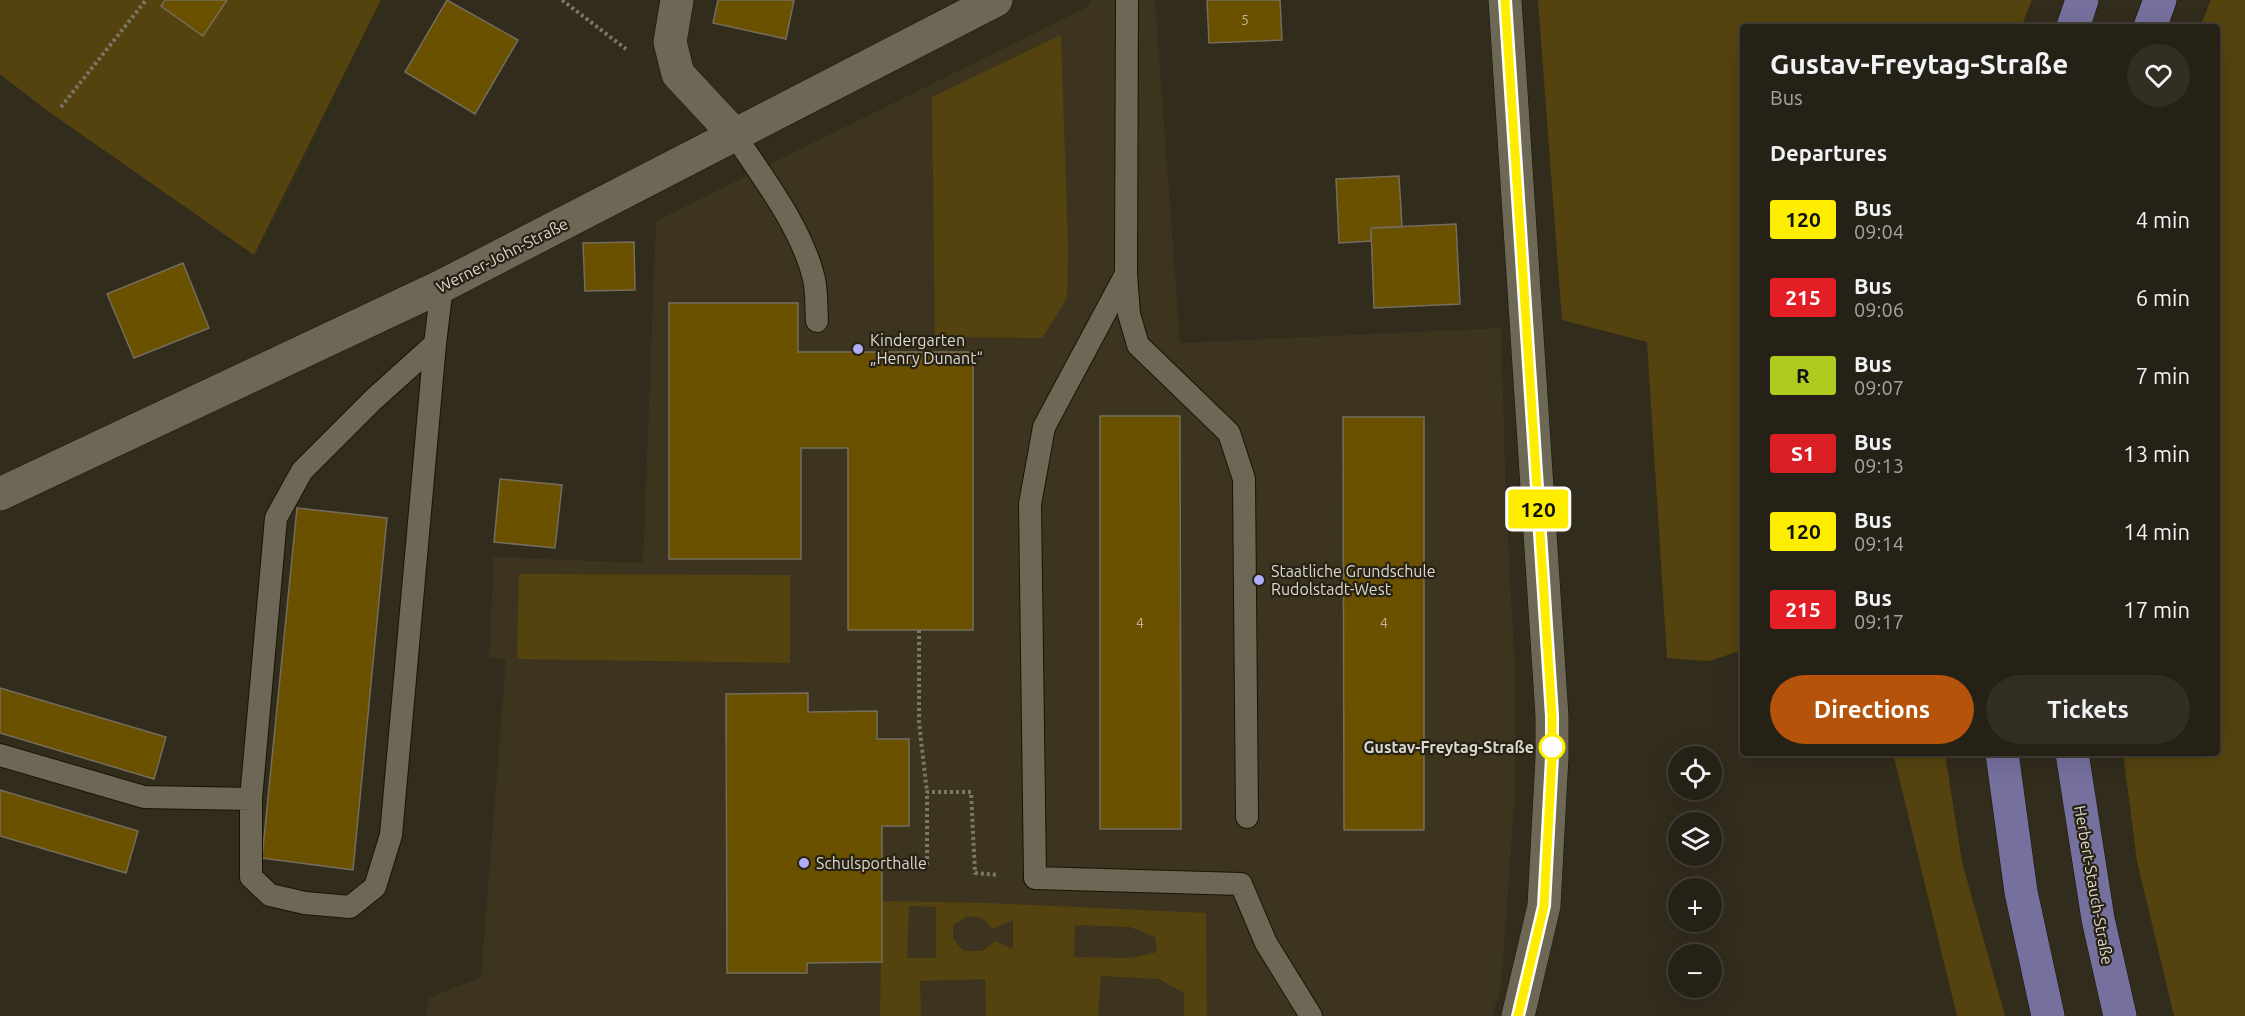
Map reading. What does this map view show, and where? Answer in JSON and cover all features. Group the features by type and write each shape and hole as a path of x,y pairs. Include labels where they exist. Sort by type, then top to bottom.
{"main road":[{"path":"2074,24 2082,0"},
{"path":"2151,24 2160,0"},
{"path":"2002,756 2021,892 2048,1016"},
{"name":"Herbert-Stauch-Straße","path":"2072,756 2098,919 2120,1016"}],"street":[{"path":"677,0 670,42 678,74 734,134"},
{"name":"Werner-John-Straße","path":"0,494 442,286 996,0"},
{"path":"1505,0 1552,716 1544,906 1518,1016"}],"lane":[{"path":"1127,0 1126,274 1129,314 1138,345 1229,433 1244,479 1247,817"},
{"path":"734,134 779,202 797,234 814,280 817,321"},
{"path":"1126,274 1044,427 1029,504 1035,878 1241,884 1266,943 1311,1016"},
{"path":"435,344 374,399 302,471 276,518 251,799 251,877 270,895 305,903 350,907 375,887 391,835 442,286"},
{"path":"0,755 144,797 251,799"}],"path":[{"path":"61,107 146,0"},
{"path":"562,0 634,56 678,74"},
{"path":"919,630 919,722 927,792 927,865"},
{"path":"927,792 971,792 975,873 1035,878"}],"shaded area":[{"path":"0,0 381,0 254,255 45,109 0,74"},
{"name":"Staatliche Grundschule Rudolstadt-West","path":"1091,0 1155,0 1180,343 1501,328 1506,501 1515,671 1515,795 1501,987 1492,1016 426,1016 429,998 481,977 506,659 489,658 494,557 643,563 656,221 1087,7"},
{"path":"1538,0 2032,0 2022,24 1740,24 1740,651 1709,661 1667,658 1647,342 1562,320"},
{"path":"2211,0 2245,0 2245,1016 2174,1016 2137,861 2123,756 2220,756 2220,24 2201,24"},
{"path":"1061,35 1068,247 1067,298 1042,338 935,337 932,97"},
{"path":"519,574 790,575 790,663 517,659"},
{"path":"1894,756 1945,756 1962,862 2005,1016 1957,1016"},
{"path":"882,901 987,903 1206,913 1207,1016 1184,1016 1184,993 1159,979 1101,976 1098,1016 986,1016 985,979 920,981 921,1016 880,1016","holes":["909,906 936,907 936,958 907,958","967,916 982,918 993,929 1013,920 1013,949 995,941 982,951 964,951 953,939 953,925","1075,925 1130,927 1155,937 1157,952 1131,958 1074,957"]}],"building":[{"path":"165,0 227,0 203,36 161,6"},
{"path":"447,0 518,40 475,114 405,72"},
{"path":"718,0 794,0 786,39 713,23"},
{"path":"1207,0 1280,0 1282,40 1209,43"},
{"path":"1399,176 1402,227 1371,228 1371,241 1339,243 1336,179"},
{"path":"1456,224 1460,304 1374,308 1371,228"},
{"path":"634,242 635,290 585,291 583,243"},
{"path":"183,263 209,328 134,358 107,294"},
{"path":"669,303 798,303 798,352 973,352 973,630 848,630 848,448 801,448 801,559 669,559"},
{"path":"1100,416 1180,416 1181,829 1100,829"},
{"path":"1343,417 1424,417 1424,830 1344,830"},
{"path":"500,479 562,485 555,548 494,542"},
{"path":"297,508 387,518 353,870 262,858"},
{"path":"0,688 166,737 154,779 0,733"},
{"name":"Schulsporthalle","path":"808,693 808,712 877,711 877,739 909,739 909,826 882,826 882,962 807,963 807,973 727,973 726,694"},
{"path":"0,790 138,831 126,873 0,836"}],"bus line":[{"name":"120","path":"1505,0 1552,716 1544,906 1518,1016"}],"place":[{"name":"Kindergarten „Henry Dunant“","path":"858,349"},
{"name":"Staatliche Grundschule Rudolstadt-West","path":"1259,580"},
{"name":"Gustav-Freytag-Straße","path":"1552,747"},
{"name":"Schulsporthalle","path":"804,863"}]}
